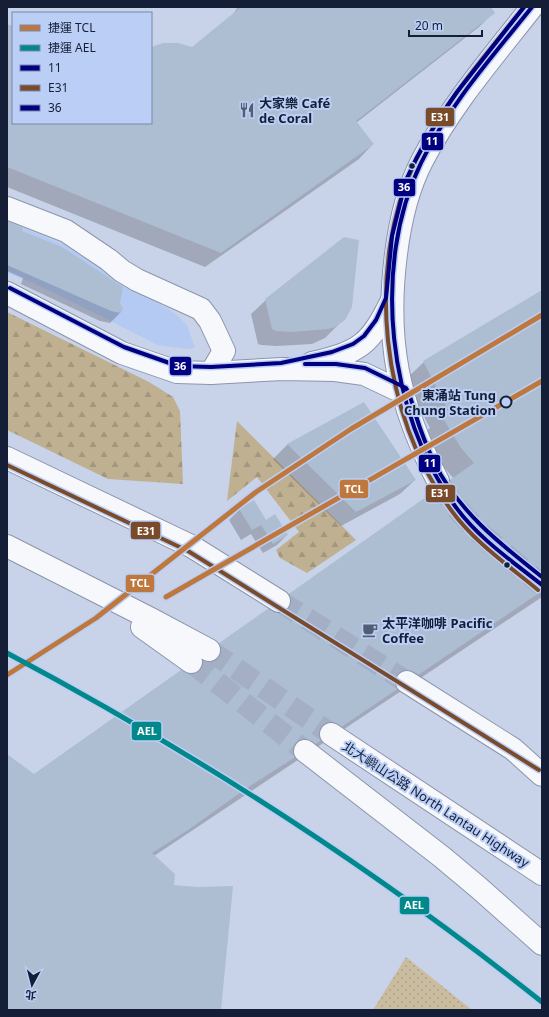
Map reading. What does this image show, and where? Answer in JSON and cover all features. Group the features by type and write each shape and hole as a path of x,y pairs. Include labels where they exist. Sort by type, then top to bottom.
{"main road":[{"path":"438,481 412,424 402,392 395,357 392,300 399,230 412,182 421,162 444,121 462,95 532,7"},
{"path":"7,208 66,231 132,277 201,309 210,321 224,351 210,373"},
{"path":"7,294 122,353 178,372 210,373 282,370 335,370 364,374 402,392"},
{"path":"282,370 334,358 356,349 368,340 381,323 392,300"},
{"path":"7,458 191,546 279,601"},
{"path":"7,546 209,650"},
{"path":"85,585 191,662"},
{"path":"407,682 542,765"},
{"name":"北大嶼山公路 North Lantau Highway","path":"331,734 542,874"},
{"path":"514,749 542,775"},
{"path":"305,751 442,857 542,944"}],"shaded area":[{"path":"7,221 63,244 176,314 187,325 195,348 187,349 157,345 33,283 7,273"},
{"path":"406,957 472,1010 373,1010"}],"green space":[{"path":"7,312 149,382 173,397 180,411 183,484 108,479 7,430"},
{"path":"237,421 356,540 307,573 280,558 276,550 299,532 257,477 227,501"}],"building":[{"path":"241,7 491,7 495,13 356,121 374,144 221,253 7,167 7,24 12,26 12,124 152,124 152,47 163,43 178,43 192,47"},
{"path":"7,221 23,228 22,231 62,247 123,287 120,303 123,308 121,313 111,311 7,265"},
{"path":"344,237 359,240 352,307 345,320 335,327 328,329 292,332 276,331 272,329 265,299"},
{"path":"542,290 542,591 152,853 175,874 174,885 198,887 233,886 221,1010 7,1010 7,754 34,774 474,463 461,448 441,415 448,410 423,361"},
{"path":"364,402 416,480 356,512 287,444"},
{"path":"254,500 266,520 275,514 288,535 273,544 261,525 252,530 239,509"}],"tunnel":[{"path":"438,481 455,507 481,534 542,585"},
{"path":"279,601 407,682"},
{"path":"209,650 331,734"},
{"path":"191,662 305,751"}],"metro line":[{"name":"TCL","path":"7,675 96,618 256,492 351,429 542,315"},
{"name":"TCL","path":"166,597 542,381"},
{"name":"AEL","path":"7,653 146,731 215,772 282,815 349,859 414,905 542,1002"}],"transit line":[{"name":"E31","path":"524,7 479,62 451,100 415,162 399,203 390,248 386,294 388,340 396,387 409,431 427,473 460,522 492,553 538,590"},
{"name":"36","path":"10,288 124,347 178,366 211,367 281,363 332,352 353,344 364,336 376,320 386,298 392,236 406,180 416,159 439,118 457,92 524,7"},
{"name":"11","path":"532,7 458,101 432,142 421,163 405,204 396,247 392,293 394,339 402,384 414,428 432,469 464,518 485,539 542,585"},
{"name":"36","path":"305,364 336,364 365,368 406,388 411,398 422,434 431,456 444,480 455,496 481,526 542,577"},
{"name":"E31","path":"7,465 188,551 539,770"}],"place":[{"name":"大家樂 Café de Coral","path":"247,110"},
{"name":"東涌站 Tung Chung Station","path":"506,402"},
{"name":"太平洋咖啡 Pacific Coffee","path":"370,630"}]}
